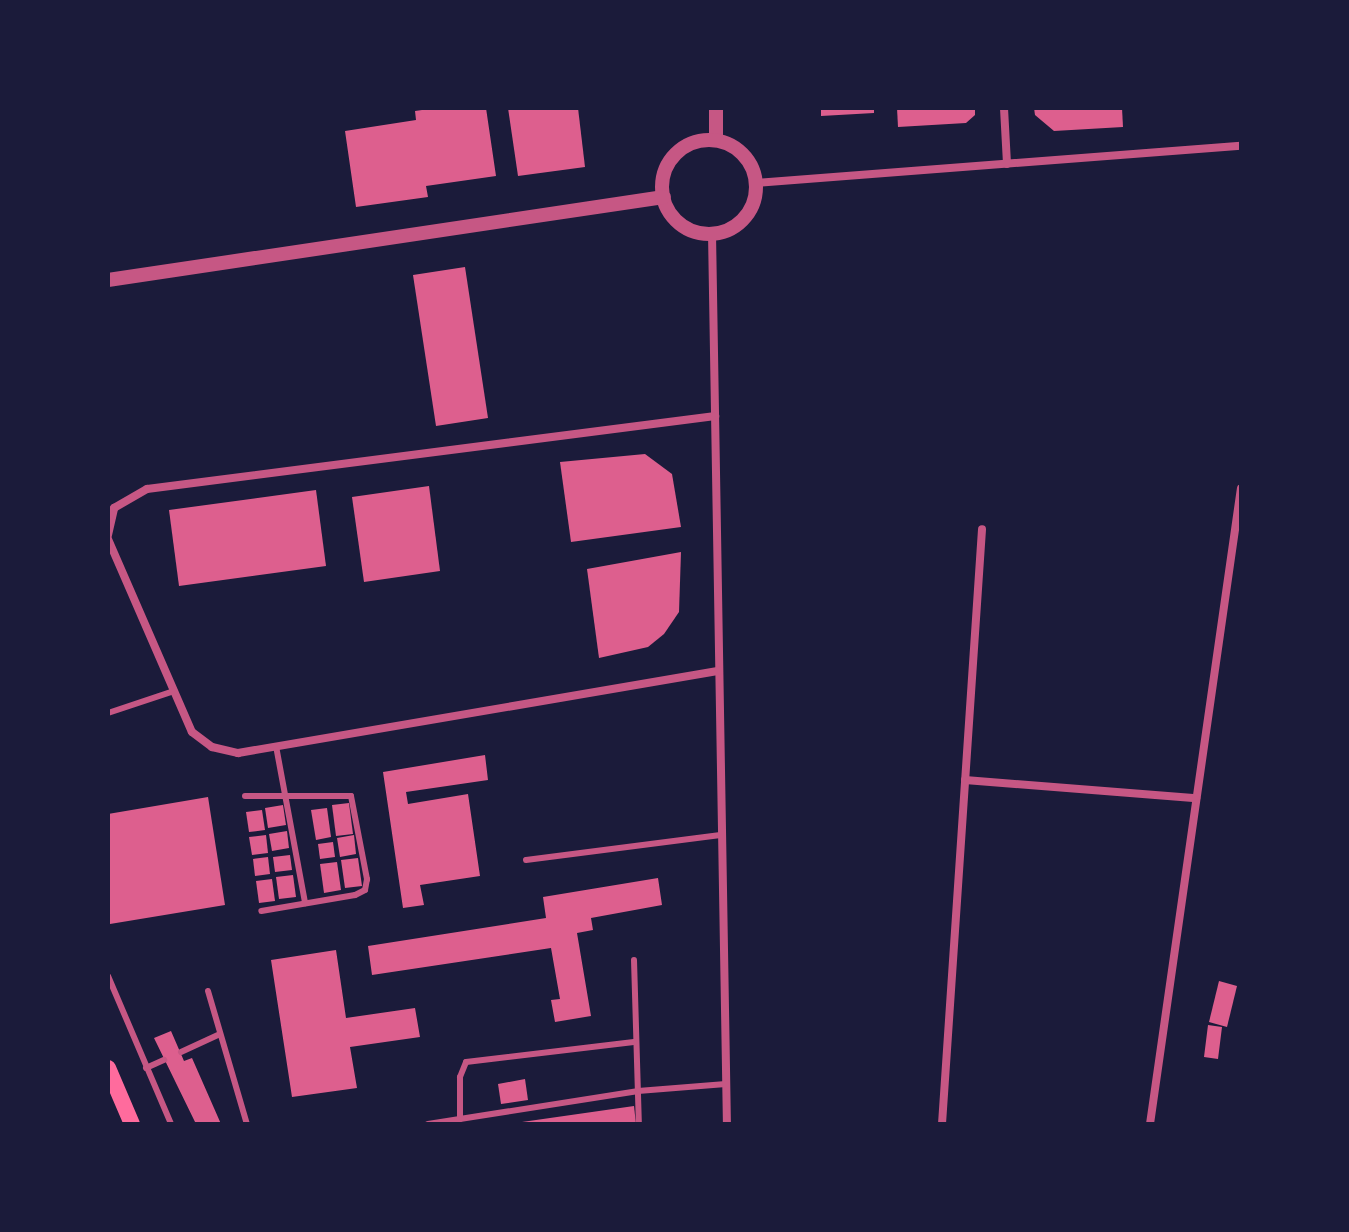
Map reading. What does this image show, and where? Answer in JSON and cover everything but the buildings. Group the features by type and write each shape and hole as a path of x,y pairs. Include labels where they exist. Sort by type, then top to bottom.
{"main road":[{"path":"108,1068 132,1124"}],"street":[{"path":"716,108 716,140"},
{"path":"1004,108 1007,164"},
{"path":"716,140 739,150 756,183 749,211 740,222 712,233 687,228 664,197 667,167 675,155 687,145 716,140"},
{"path":"756,183 1241,146"},
{"path":"108,280 664,197"},
{"path":"712,233 727,1124"},
{"path":"715,416 147,489 114,508 108,537 192,732 212,747 238,753 719,671"},
{"path":"1150,1124 1241,488"},
{"path":"942,1124 982,529"},
{"path":"1231,574 1241,576"},
{"path":"965,780 1196,798"}],"lane":[{"path":"108,713 174,691"},
{"path":"276,746 289,797 305,903"},
{"path":"245,796 289,797 343,792 355,804 365,890 261,911"},
{"path":"526,860 722,835"},
{"path":"634,960 634,1042 639,1124"},
{"path":"108,976 171,1124"},
{"path":"208,991 247,1124"},
{"path":"181,1052 220,1034"},
{"path":"460,1119 460,1077 466,1062 634,1042"},
{"path":"146,1068 164,1060"},
{"path":"428,1124 638,1091 726,1084"}]}
